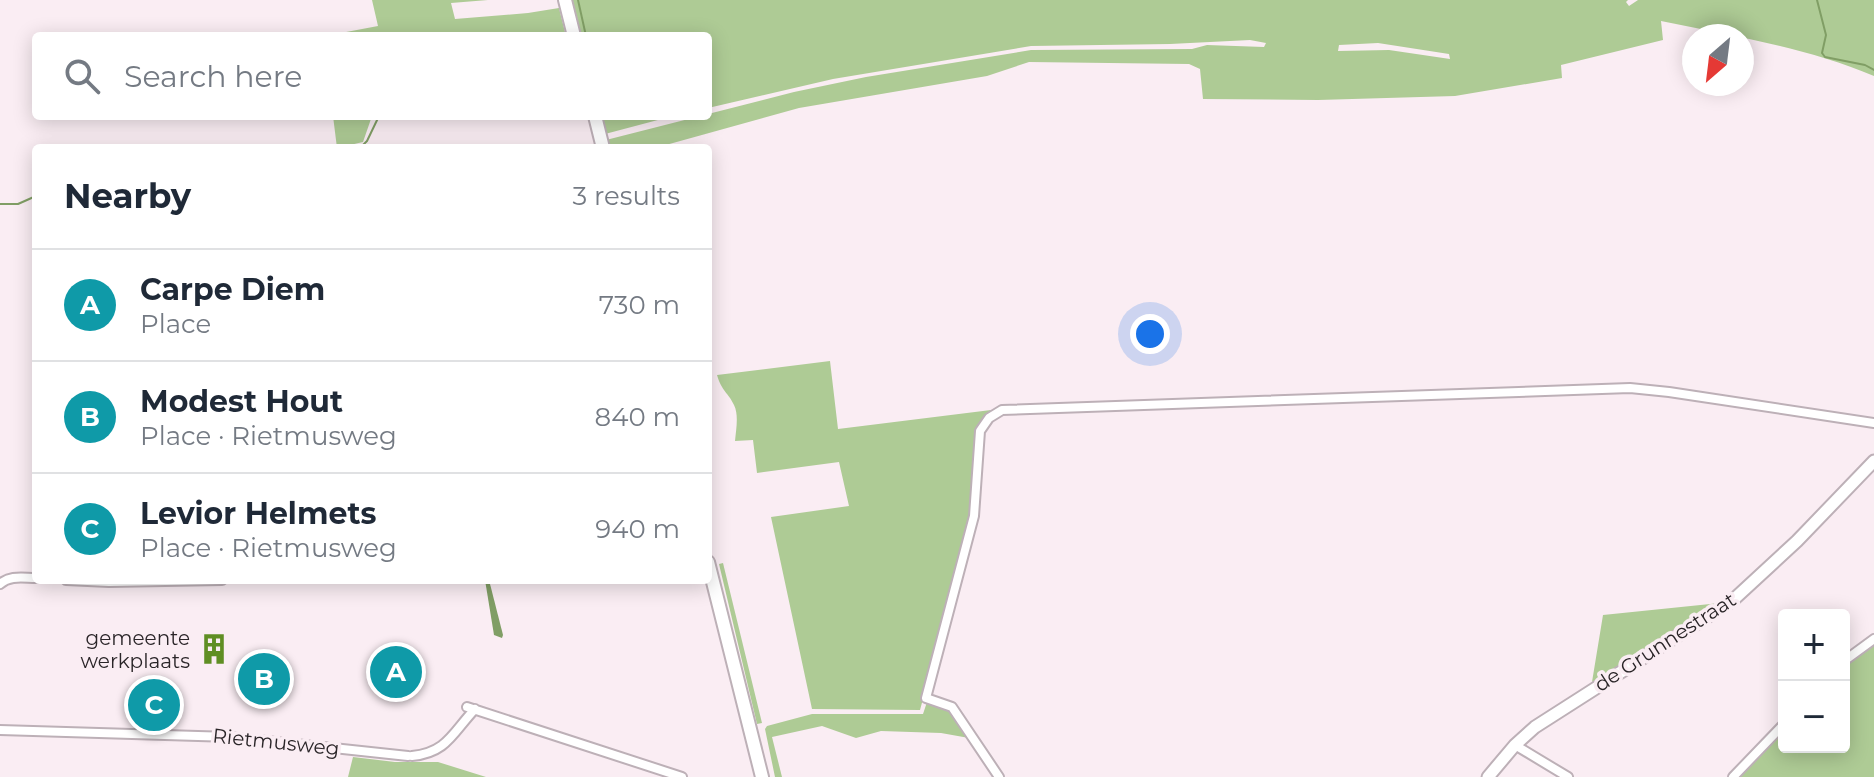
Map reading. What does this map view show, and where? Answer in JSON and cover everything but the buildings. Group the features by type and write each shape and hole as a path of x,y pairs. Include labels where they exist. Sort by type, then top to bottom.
{"main road":[{"path":"565,0 573,32"},
{"path":"596,120 602,144"},
{"path":"712,578 762,777"}],"street":[{"path":"999,777 952,707 926,698 974,516 980,431 989,418 1002,410 1630,388 1874,423"},
{"name":"de Grunnestraat","path":"1488,777 1515,745 1567,705 1732,601 1797,541 1874,461"},
{"path":"0,583 15,577 32,578"},
{"path":"1850,657 1874,639"},
{"name":"Rietmusweg","path":"0,730 219,736 410,756 427,755 439,750 471,708 682,777"},
{"path":"1733,777 1778,730"},
{"path":"1515,745 1568,777"}],"shaded area":[{"path":"372,0 488,0 451,3 455,19 559,8 565,32 346,32 378,26"},
{"path":"572,0 1628,0 1629,6 1638,0 1874,0 1874,76 1754,40 1754,24 1682,25 1661,21 1663,40 1561,65 1562,78 1455,96 1203,99 1200,69 1189,64 1029,62 987,76 799,108 669,144 607,144 606,140 684,120 712,120 712,113 794,92 1031,50 1192,49 1207,45 1264,47 1266,43 1250,40 1031,46 833,79 712,107 712,32 580,32","holes":["1378,43 1449,54 1450,59 1389,50 1338,51 1339,45"]},
{"path":"334,120 371,120 363,142 336,144"},
{"path":"602,120 658,120 605,134"},
{"path":"830,361 838,429 991,410 983,420 972,517 920,710 812,709 771,517 849,506 839,462 757,473 753,440 735,441 736,409 717,375"},
{"path":"723,563 762,723 757,724 719,564"},
{"path":"486,584 490,584 503,635 502,638 494,635"},
{"path":"1720,603 1592,682 1603,615"},
{"path":"1874,644 1874,777 1737,777 1778,733 1778,753 1850,753 1850,662"},
{"path":"927,702 950,709 969,738 941,733 881,731 856,738 822,726 772,737 782,777 775,777 765,729 767,726 812,714 923,714"},
{"path":"353,757 395,762 438,762 486,777 348,777"}],"waterway":[{"path":"578,0 585,32"},
{"path":"1817,0 1826,35 1822,53 1825,57 1865,65 1874,70"},
{"path":"364,144 377,120"},
{"path":"0,204 18,204 32,198"}],"place":[{"name":"gemeente werkplaats","path":"214,649"},
{"name":"Carpe Diem","path":"396,672"},
{"name":"Modest Hout","path":"264,679"},
{"name":"Levior Helmets","path":"154,705"}]}
